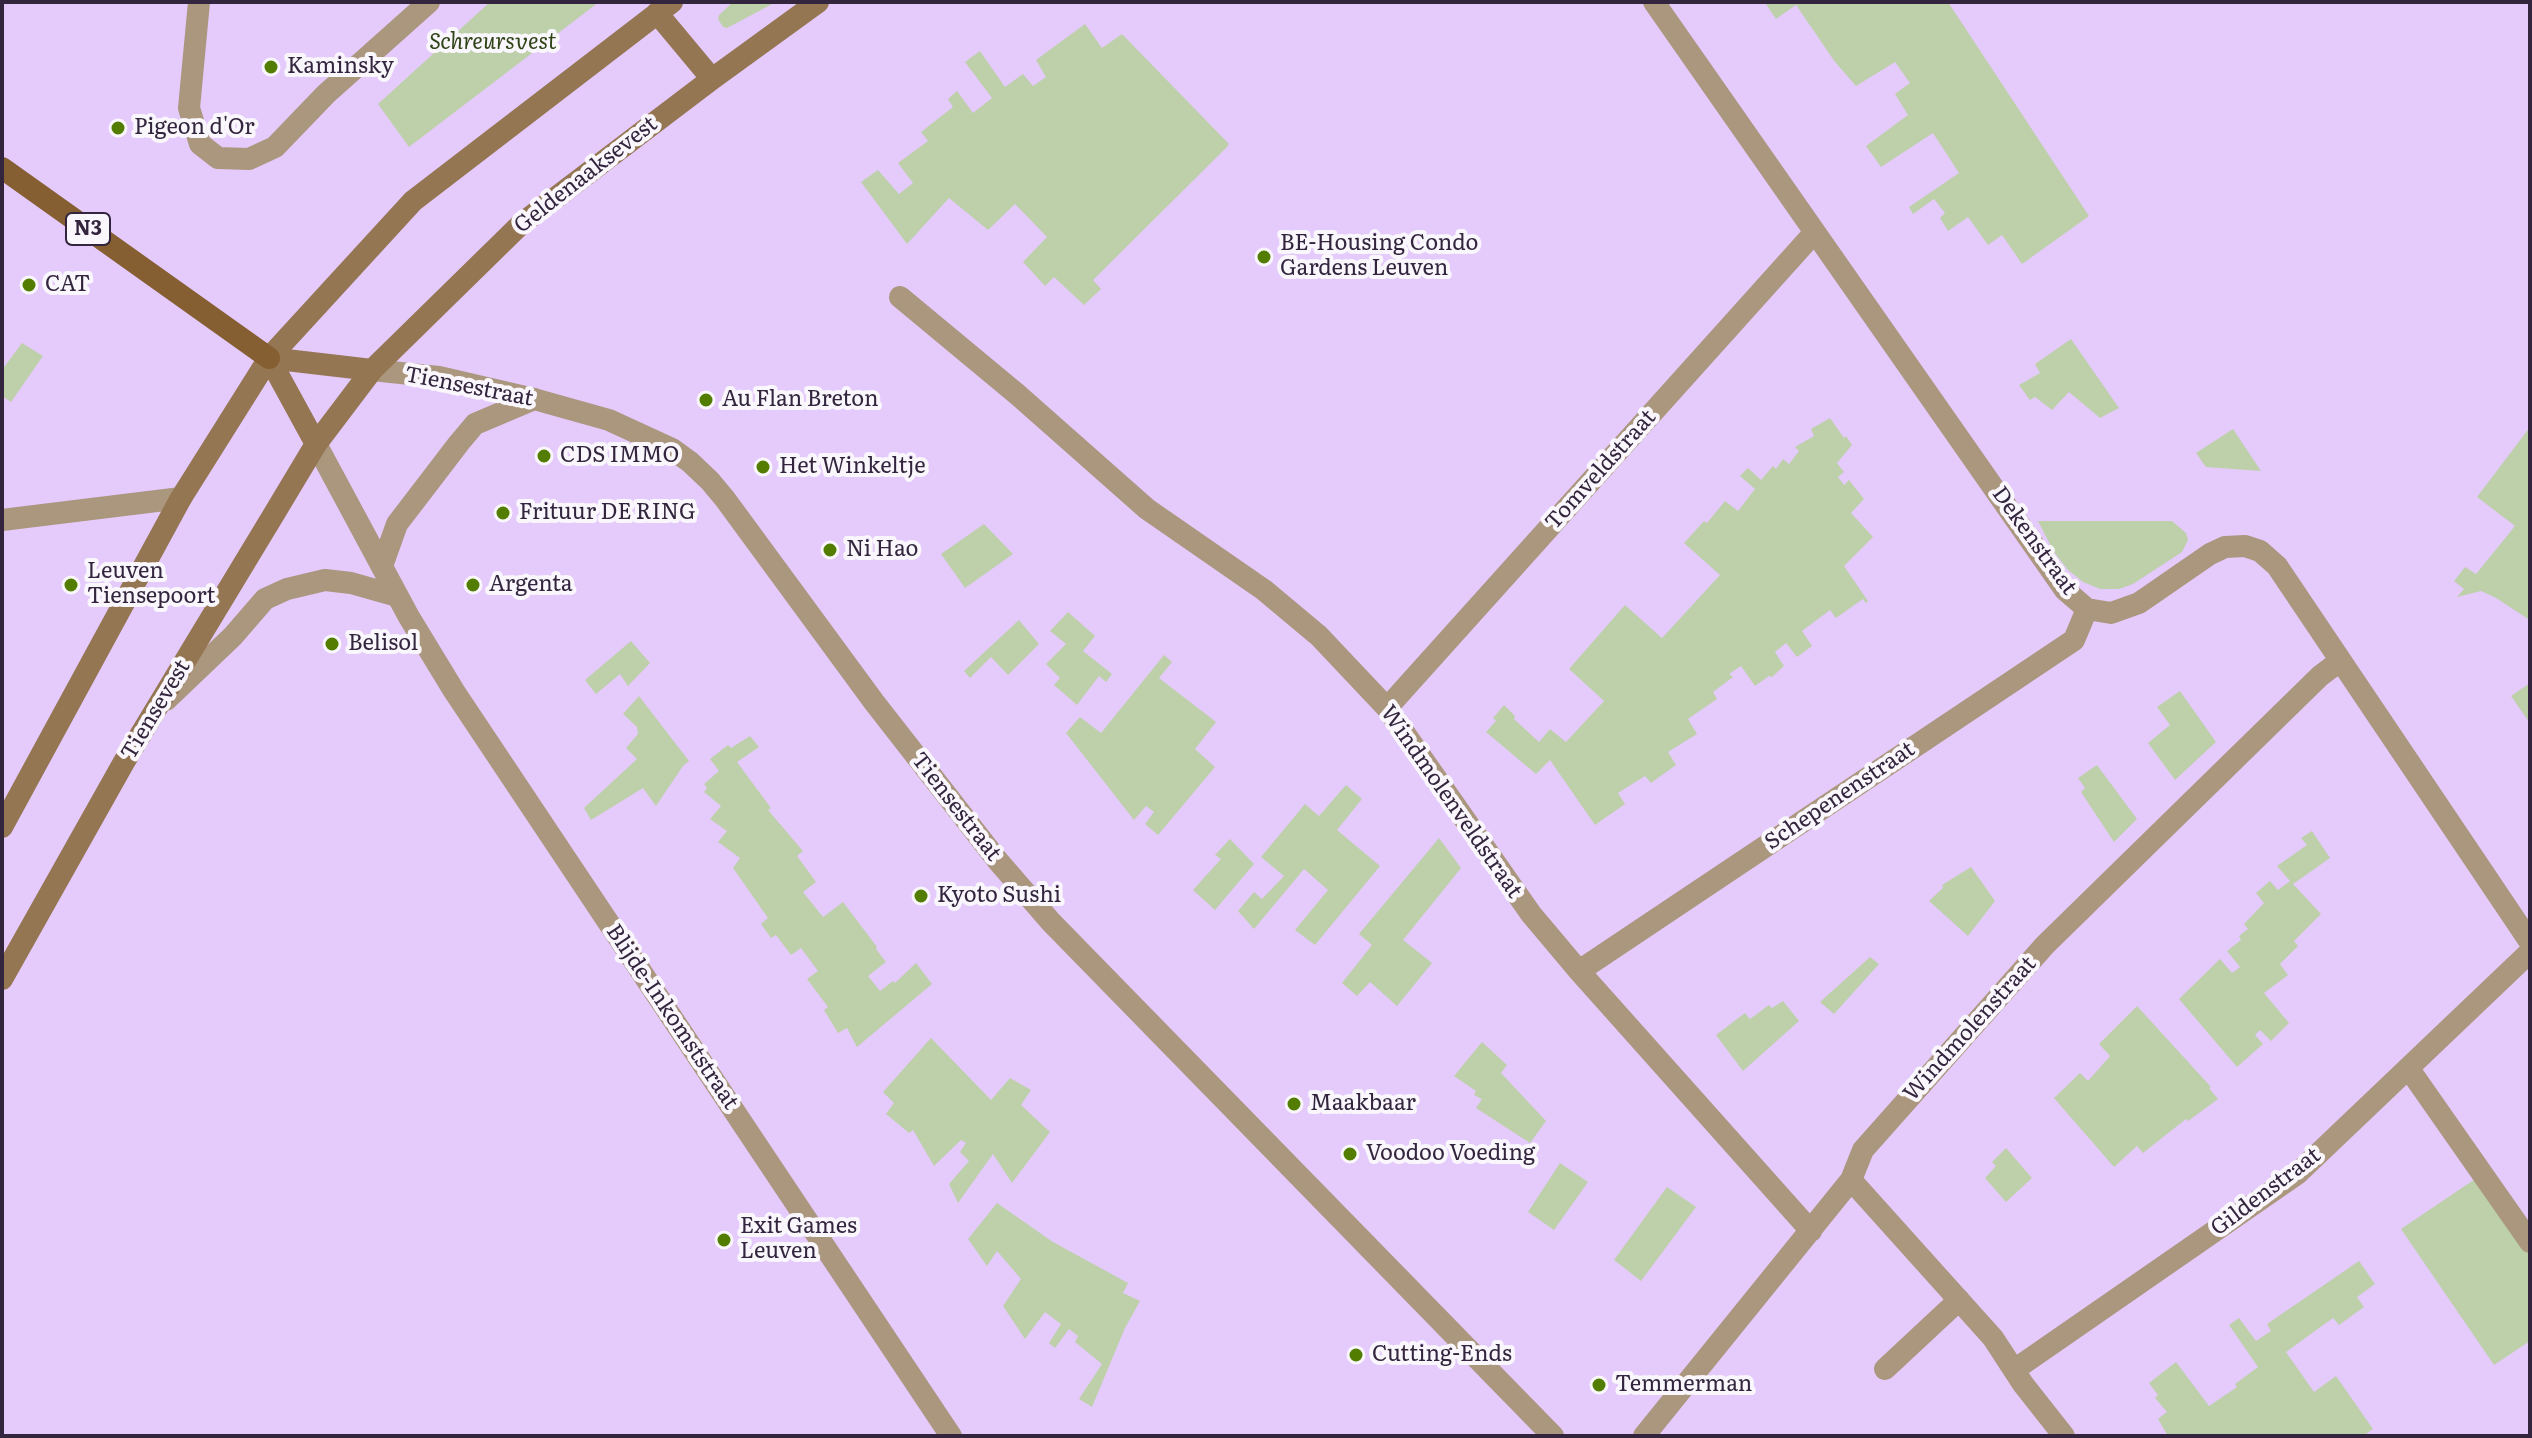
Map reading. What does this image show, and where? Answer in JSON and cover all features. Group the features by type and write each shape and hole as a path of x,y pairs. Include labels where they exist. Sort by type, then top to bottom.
{"main road":[{"name":"Geldenaaksevest","path":"316,444 372,370 521,224 818,2"},
{"path":"2,827 181,498 269,358 413,201 664,8 712,79"},
{"name":"N3","path":"2,168 269,358"},
{"path":"269,358 372,370"},
{"path":"269,358 316,444"},
{"name":"Tiensevest","path":"2,979 124,762 316,444"}],"street":[{"path":"199,2 189,108 200,144 218,158 249,159 275,147 326,94 429,2"},
{"name":"Dekenstraat","path":"1654,2 2065,590 2087,609 2111,613 2139,603 2225,547 2245,546 2260,551 2277,566 2530,942"},
{"name":"Tomveldstraat","path":"1387,708 1814,233"},
{"name":"Windmolenveldstraat","path":"900,297 1018,395 1147,509 1264,590 1319,636 1387,708 1503,877 1579,971 1811,1231"},
{"name":"Tiensestraat","path":"372,370 439,377 609,420 672,449 710,481 874,702 991,852 1051,922 1553,1436"},
{"path":"382,566 399,520 475,424 534,399"},
{"name":"Blijde-Inkomststraat","path":"316,444 397,596 454,691 951,1436"},
{"path":"2,520 181,498"},
{"path":"156,709 233,636 265,599 287,589 325,580 351,583 397,596"},
{"name":"Schepenenstraat","path":"1579,971 2074,640 2087,609"},
{"name":"Windmolenstraat","path":"1644,1436 1851,1180 1863,1150 2045,945 2320,676 2340,661"},
{"name":"Gildenstraat","path":"2014,1370 2297,1174 2530,952"},
{"path":"2409,1069 2530,1242"},
{"path":"1851,1180 1993,1338 2064,1436"},
{"path":"1885,1369 1959,1300"}],"green space":[{"name":"Schreursvest","path":"490,2 599,2 409,147 378,104"},
{"path":"733,2 776,2 727,28 723,27 719,15"},
{"path":"1948,2 2089,216 2022,264 2002,235 1988,245 1968,217 1948,231 1940,218 1945,213 1934,199 1913,214 1909,207 1959,173 1933,133 1881,167 1866,146 1908,115 1895,94 1910,83 1895,62 1856,86 1835,62 1796,5 1776,19 1766,4"},
{"path":"1085,24 1102,48 1122,34 1229,144 1227,147 1093,280 1101,289 1084,305 1054,277 1045,286 1023,262 1047,237 1015,204 988,230 949,198 907,244 861,182 878,170 899,194 913,183 898,163 928,141 921,132 953,107 948,99 957,91 973,113 992,98 965,62 980,51 1005,87 1023,74 1033,86 1046,77 1036,60"},
{"path":"2071,339 2119,408 2100,418 2069,392 2052,410 2035,397 2030,400 2019,385 2040,373 2035,364"},
{"path":"22,343 43,356 11,402 2,396 2,370"},
{"path":"1830,418 1852,445 1837,463 1844,472 1838,477 1844,485 1849,480 1864,499 1851,513 1873,537 1844,566 1868,601 1866,603 1863,599 1836,618 1830,610 1802,631 1812,646 1797,657 1786,643 1775,652 1784,666 1755,686 1741,666 1729,674 1733,677 1713,692 1717,699 1688,719 1697,734 1668,752 1676,765 1651,783 1645,776 1618,793 1625,804 1595,825 1550,760 1536,774 1486,732 1496,721 1493,718 1504,705 1539,742 1550,729 1566,742 1604,701 1569,669 1625,605 1662,638 1720,575 1684,543 1704,521 1707,523 1725,501 1738,511 1755,489 1740,476 1748,468 1761,480 1773,466 1776,469 1783,459 1789,464 1799,451 1795,447 1814,436 1811,429"},
{"path":"2530,427 2528,619 2481,591 2457,597 2464,589 2454,581 2465,567 2476,574 2515,526 2477,497"},
{"path":"2233,429 2261,471 2206,467 2196,453"},
{"path":"2038,521 2172,521 2186,533 2188,540 2182,552 2133,584 2119,589 2100,589 2083,582 2068,570 2054,552"},
{"path":"984,524 1013,554 965,588 941,554"},
{"path":"1068,612 1095,636 1083,651 1112,674 1106,682 1099,676 1077,705 1054,685 1060,678 1046,664 1066,644 1050,631"},
{"path":"1019,620 1039,644 1008,675 991,657 970,678 964,671"},
{"path":"631,641 650,663 628,686 620,674 596,694 585,680"},
{"path":"1164,655 1172,662 1159,678 1216,722 1195,749 1215,767 1158,835 1145,824 1154,812 1146,806 1134,820 1066,733 1080,717 1101,733"},
{"path":"2530,683 2530,721 2529,722 2511,696"},
{"path":"2180,691 2216,742 2175,780 2148,743 2170,725 2157,707"},
{"path":"639,696 689,761 656,806 643,788 591,820 584,808 637,759 626,748 638,734 637,727 623,714"},
{"path":"750,736 759,747 737,762 771,808 768,810 803,851 797,856 816,882 803,892 823,917 843,902 886,962 868,976 880,991 893,981 895,983 916,963 932,984 857,1047 847,1028 838,1033 824,1010 828,1007 807,979 818,971 801,948 791,955 776,935 771,938 761,924 768,918 733,868 740,858 718,842 727,831 710,819 721,806 704,792 707,788 704,784 719,771 710,759 728,745 731,748"},
{"path":"2097,765 2137,819 2114,842 2081,792 2085,788 2078,778"},
{"path":"1346,785 1362,799 1337,830 1380,866 1315,945 1295,930 1328,890 1304,869 1254,929 1238,911 1254,892 1262,899 1284,876 1261,857 1305,804 1319,816"},
{"path":"2312,831 2330,858 2293,884 2321,914 2294,941 2298,946 2280,964 2288,975 2264,993 2289,1023 2271,1041 2260,1030 2255,1035 2263,1044 2237,1067 2179,999 2220,959 2232,973 2240,967 2227,951 2241,940 2239,936 2248,929 2244,924 2264,903 2256,893 2270,881 2278,890 2290,881 2277,866 2307,845 2301,838"},
{"path":"1439,838 1461,868 1403,940 1432,963 1397,1006 1370,982 1357,996 1342,983 1372,945 1359,934"},
{"path":"1230,839 1254,864 1215,910 1193,890 1221,859 1215,855"},
{"path":"1971,867 1995,901 1968,936 1929,901 1943,888 1942,885"},
{"path":"1870,957 1879,964 1834,1014 1820,1002"},
{"path":"1783,1001 1799,1021 1743,1071 1716,1035 1745,1013 1750,1019 1769,1005 1772,1008"},
{"path":"2137,1006 2211,1087 2218,1099 2188,1121 2186,1119 2143,1153 2137,1146 2114,1167 2054,1098 2080,1073 2088,1081 2110,1056 2099,1044"},
{"path":"931,1038 991,1100 1010,1078 1031,1090 1021,1105 1050,1132 1012,1183 993,1154 958,1203 949,1184 969,1161 960,1152 966,1143 961,1140 934,1166 913,1130 909,1133 886,1114 894,1103 883,1092"},
{"path":"1482,1042 1507,1065 1501,1073 1546,1121 1530,1143 1476,1108 1482,1099 1454,1076"},
{"path":"2006,1148 2032,1178 2006,1202 1985,1178 1996,1166 1992,1162"},
{"path":"1560,1163 1588,1182 1554,1230 1528,1212"},
{"path":"2475,1179 2530,1256 2530,1341 2494,1365 2401,1229"},
{"path":"1667,1187 1696,1207 1641,1281 1614,1260"},
{"path":"997,1203 1053,1242 1128,1283 1123,1293 1140,1301 1125,1328 1092,1407 1079,1399 1102,1364 1075,1342 1078,1336 1069,1329 1055,1348 1049,1343 1061,1324 1045,1312 1025,1339 1003,1306 1021,1279 997,1251 987,1266 968,1239"},
{"path":"2359,1261 2375,1284 2357,1297 2364,1307 2339,1325 2333,1318 2286,1352 2314,1392 2336,1376 2373,1429 2363,1436 2168,1436 2158,1419 2167,1412 2155,1398 2158,1395 2149,1383 2176,1362 2209,1406 2237,1387 2235,1384 2258,1367 2229,1325 2239,1318 2256,1341 2271,1331 2267,1324"}],"place":[{"name":"Kaminsky","path":"271,67"},
{"name":"Pigeon d'Or","path":"118,128"},
{"name":"BE-Housing Condo Gardens Leuven","path":"1264,257"},
{"name":"CAT","path":"29,285"},
{"name":"Au Flan Breton","path":"706,400"},
{"name":"CDS IMMO","path":"544,456"},
{"name":"Het Winkeltje","path":"763,467"},
{"name":"Frituur DE RING","path":"503,513"},
{"name":"Ni Hao","path":"830,550"},
{"name":"Leuven Tiensepoort","path":"71,585"},
{"name":"Argenta","path":"473,585"},
{"name":"Belisol","path":"332,644"},
{"name":"Kyoto Sushi","path":"921,896"},
{"name":"Maakbaar","path":"1294,1104"},
{"name":"Voodoo Voeding","path":"1350,1154"},
{"name":"Exit Games Leuven","path":"724,1240"},
{"name":"Cutting-Ends","path":"1356,1355"},
{"name":"Temmerman","path":"1599,1385"}]}
